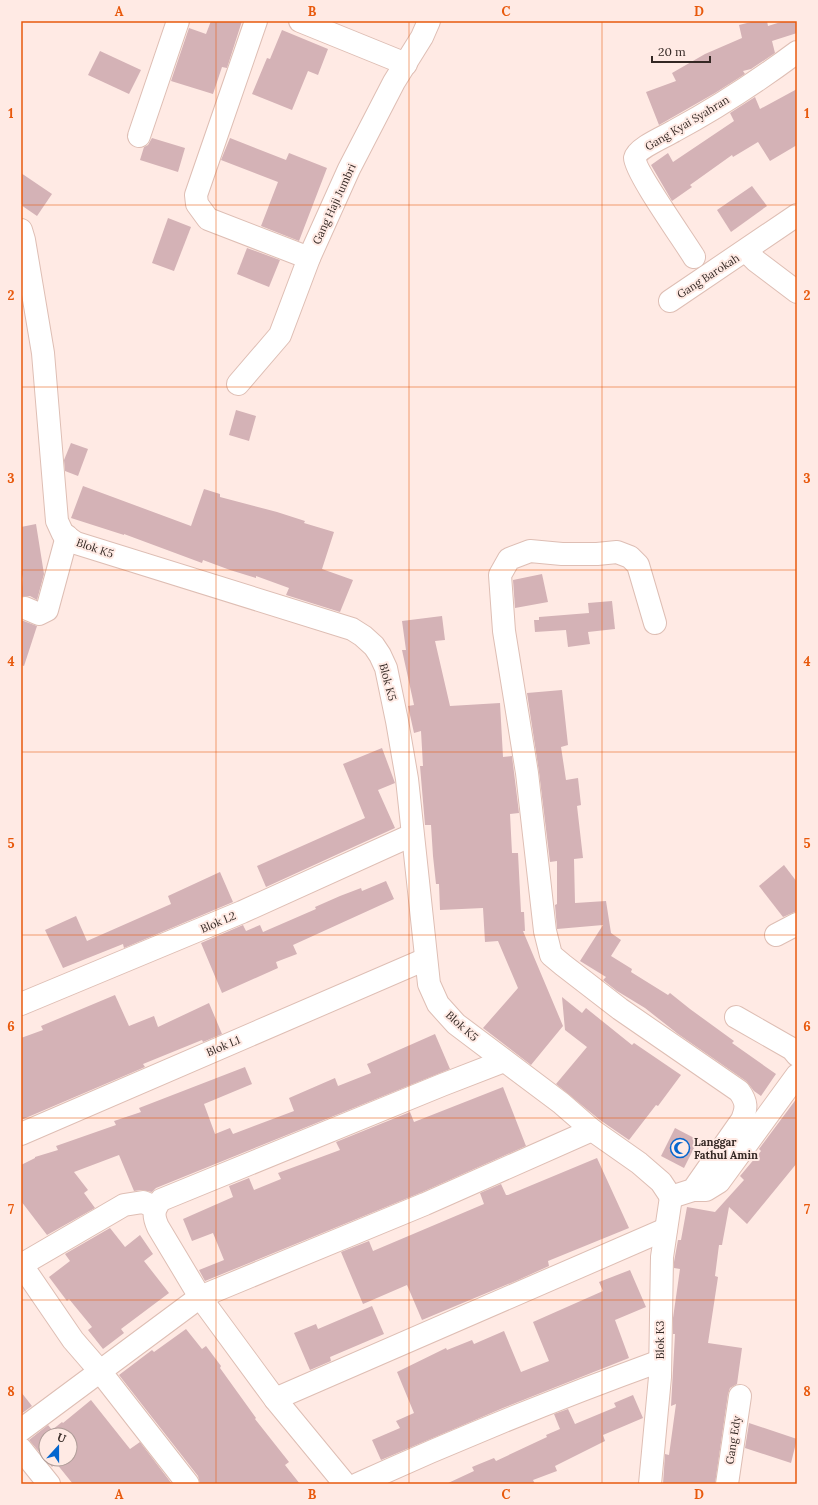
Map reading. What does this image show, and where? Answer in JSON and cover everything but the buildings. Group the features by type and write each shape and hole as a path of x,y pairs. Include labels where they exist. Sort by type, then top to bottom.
{"street":[{"path":"139,136 178,21"},
{"path":"256,21 196,195 197,204 201,212 208,219 309,258"},
{"path":"300,21 406,64"},
{"name":"Gang Haji Jumbri","path":"238,384 280,335 309,258 349,169 394,82 422,37 430,21"},
{"name":"Gang Kyai Syahran","path":"694,257 649,187 635,159 637,154 646,146 687,124 767,74 797,52"},
{"name":"Gang Barokah","path":"670,301 746,251 797,215"},
{"name":"Blok K5","path":"21,230 43,353 57,520 63,534 76,543 352,629 374,646 386,668 397,721 407,779 429,984 438,1004 456,1024 561,1103 592,1130 650,1172 661,1182 671,1197"},
{"name":"Gang Barokah","path":"746,251 756,261 797,292"},
{"path":"25,608 39,614 47,610 67,536"},
{"path":"655,623 638,565 630,556 617,552 597,554 562,554 530,551 509,559 500,575 504,631 527,773 545,931 552,955 620,1009 739,1091 746,1100 746,1110 742,1120 692,1190"},
{"name":"Blok L2","path":"21,1004 242,912 412,835"},
{"path":"776,936 797,924"},
{"name":"Blok L1","path":"21,1134 426,959"},
{"path":"736,1017 792,1049 797,1055"},
{"path":"345,1484 275,1399 200,1297 158,1228 153,1216 155,1207 160,1200 504,1061"},
{"path":"671,1197 692,1190 706,1190 719,1182 797,1075"},
{"path":"21,1430 200,1297 425,1204 592,1130"},
{"name":"Blok K3","path":"650,1484 660,1377 662,1256 671,1197"},
{"path":"155,1207 143,1202 124,1205 21,1264 73,1340 100,1370 188,1484"},
{"path":"275,1399 666,1229"},
{"path":"358,1484 410,1460 597,1384 660,1361"},
{"name":"Gang Edy","path":"727,1484 740,1396"},
{"path":"21,1448 49,1484"}],"place":[{"name":"Langgar Fathul Amin","path":"680,1148"}]}
